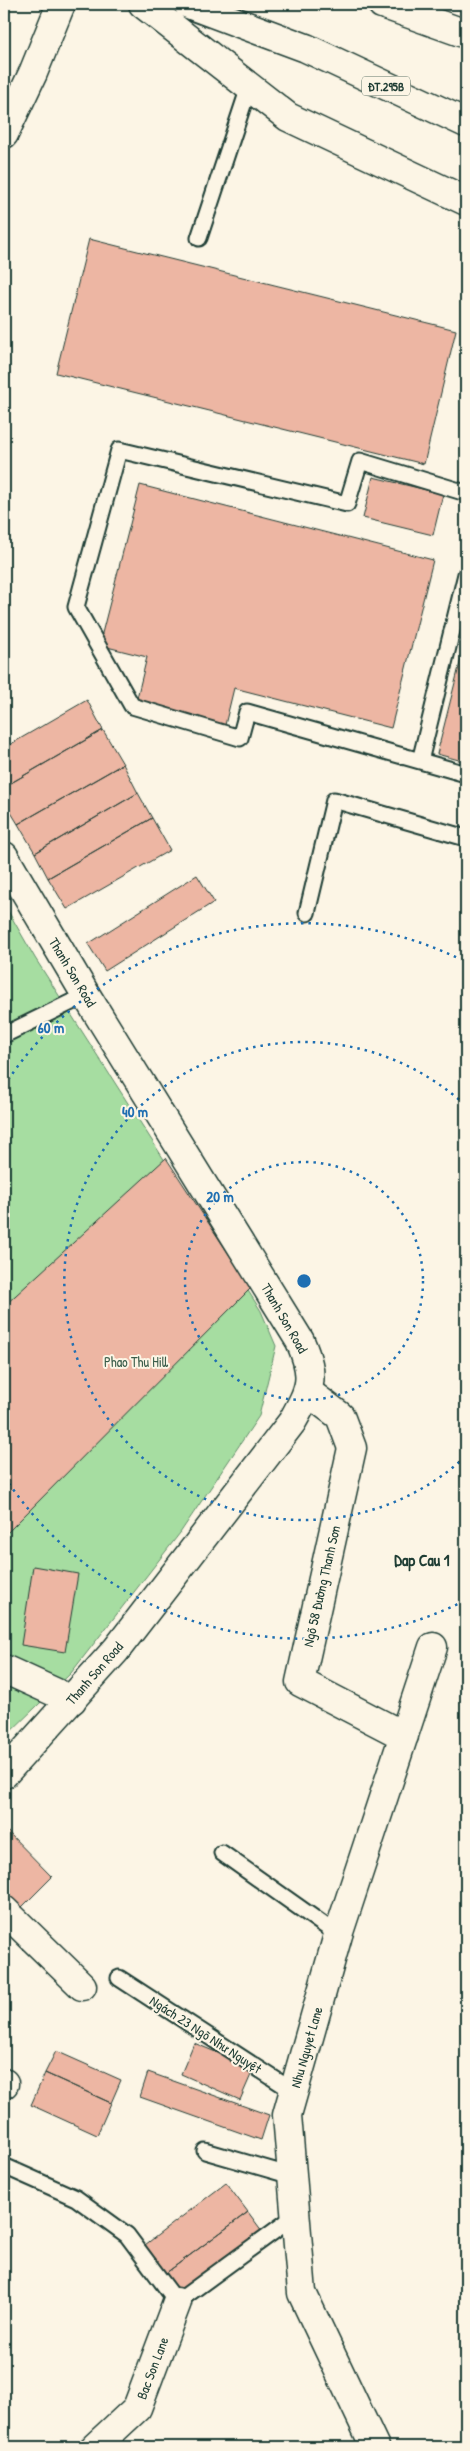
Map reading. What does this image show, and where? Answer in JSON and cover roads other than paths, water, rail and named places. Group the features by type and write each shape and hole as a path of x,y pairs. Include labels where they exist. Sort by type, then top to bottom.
{"street":[{"path":"4,134 33,73 61,4"},
{"path":"143,4 288,117 466,201"},
{"name":"ĐT.295B","path":"188,4 306,48 466,123"},
{"path":"382,4 462,31"},
{"name":"Thanh Son Road","path":"4,856 86,995 300,1341 310,1365 308,1392 286,1430 116,1650 4,1774"},
{"name":"Ngõ 58 Đường Thanh Sơn","path":"308,1392 340,1416 352,1448 300,1682 404,1736"},
{"name":"Nhu Nguyet Lane","path":"375,2447 302,2293 287,2115 338,1935 433,1647"},
{"path":"4,1669 72,1700"},
{"path":"4,1910 82,1986"},
{"name":"Bac Son Lane","path":"95,2447 137,2408 178,2302"}],"lane":[{"path":"199,238 249,87"},
{"path":"466,492 360,461 347,504 119,450 76,607 132,706 240,738 247,712 466,774"},
{"path":"420,761 466,574"},
{"path":"307,912 334,800 466,838"},
{"path":"4,1035 86,995"},
{"path":"222,1853 338,1935"},
{"name":"Ngách 23 Ngõ Như Nguyệt","path":"119,1978 293,2091"},
{"path":"205,2151 292,2176"},
{"path":"4,2166 76,2198 127,2235 178,2302 295,2216"}],"district":[{"name":"Dap Cau 1","path":"422,1560"}],"park label":[{"name":"Phao Thu Hill","path":"136,1361"}]}
